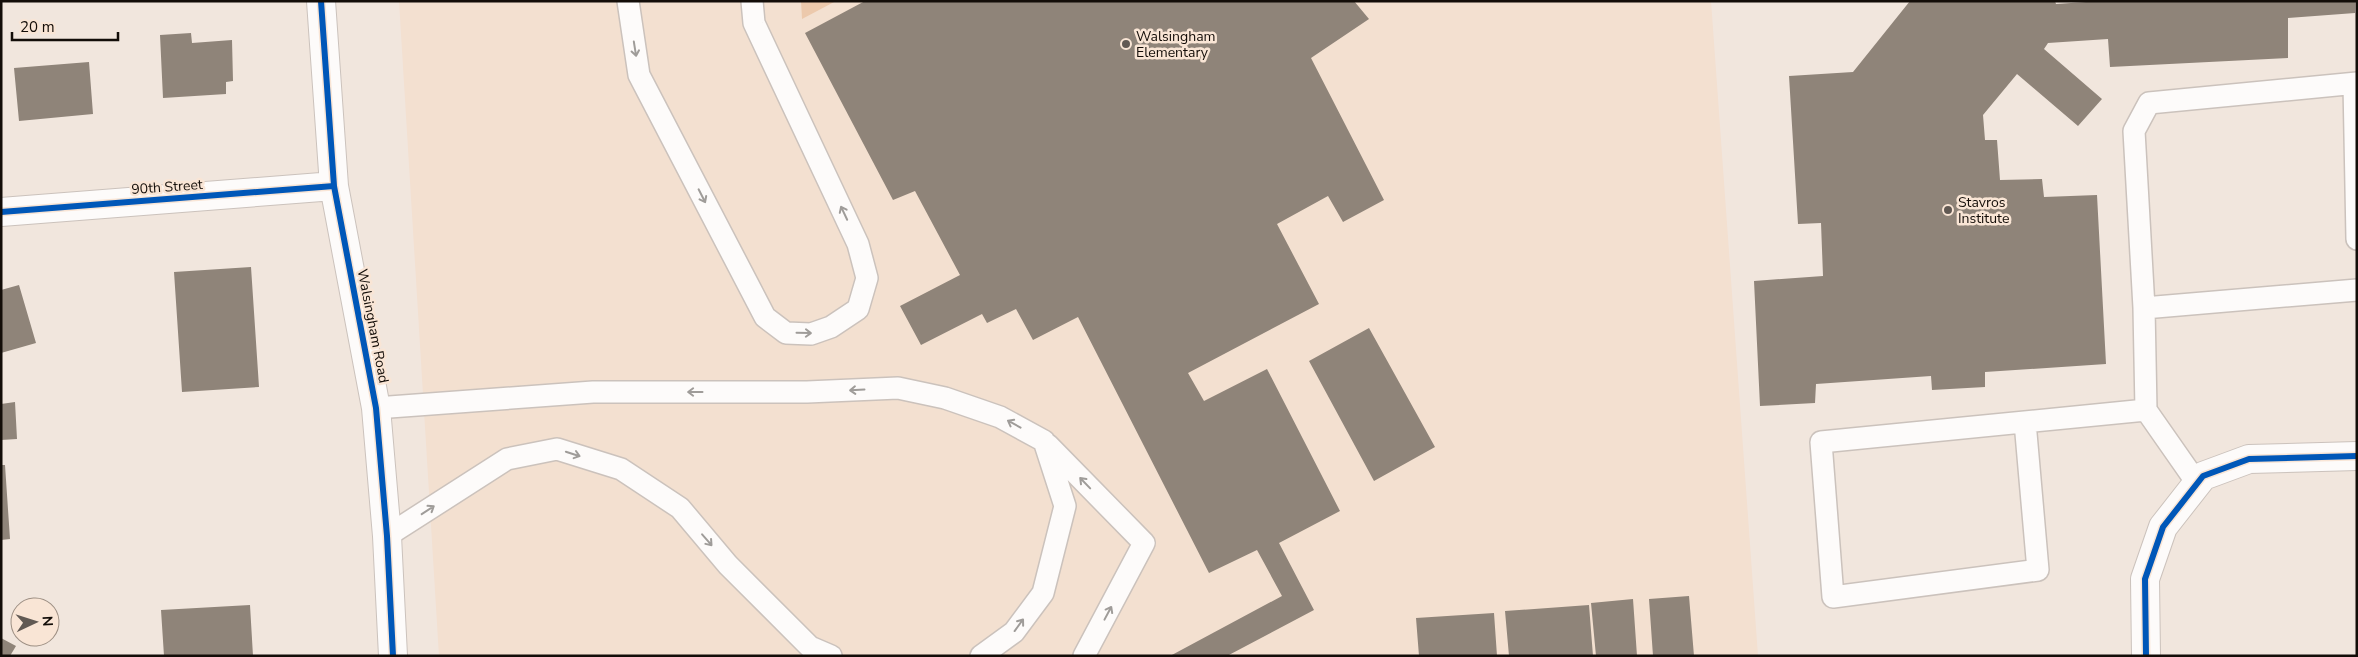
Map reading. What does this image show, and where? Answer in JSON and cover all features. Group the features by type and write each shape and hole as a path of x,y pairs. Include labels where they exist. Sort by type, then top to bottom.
{"street":[{"name":"Walsingham Road","path":"321,1 334,186 376,408 387,536 393,656"},
{"name":"90th Street","path":"1,212 334,186"},
{"path":"2146,656 2145,579 2163,527 2203,476 2248,460 2357,456"}],"lane":[{"path":"628,1 639,75 765,317 786,333 811,334 831,327 858,309 867,278 858,244 754,23 752,1"},
{"path":"2197,483 2146,410 2144,308 2134,131 2149,103 2356,84 2357,239"},
{"path":"2144,308 2357,290"},
{"path":"376,408 593,392 807,392 898,388 945,398 1000,417 1044,441 1144,543 1084,656"},
{"path":"2025,422 2038,570 1833,597 1821,442 2146,410"},
{"path":"981,656 1014,632 1043,593 1065,506 1044,441"},
{"path":"387,536 507,458 557,449 621,469 680,508 728,565 810,647 831,656"}],"shaded area":[{"path":"399,1 1711,1 1758,656 439,656"},
{"path":"801,1 836,1 802,19"}],"building":[{"path":"865,1 1354,1 1369,19 1311,58 1384,200 1343,222 1328,196 1277,224 1319,304 1188,373 1204,401 1267,369 1340,511 1279,543 1314,610 1227,656 1170,656 1282,596 1257,550 1209,573 1078,317 1033,340 1016,309 987,323 982,314 921,345 900,306 960,275 915,191 893,200 805,33"},
{"name":"Stavros Institute","path":"1910,1 2055,1 2056,4 2101,1 2355,1 2355,13 2288,18 2288,58 2110,67 2108,39 2048,43 2044,49 2102,99 2078,126 2017,74 1983,115 1985,140 1997,140 2000,180 2042,179 2044,197 2097,195 2106,364 1985,372 1985,387 1932,390 1931,376 1816,384 1815,403 1760,406 1754,281 1823,276 1821,223 1798,224 1789,76 1853,72"},
{"path":"191,33 192,43 232,40 233,81 226,82 226,94 163,98 160,35"},
{"path":"89,62 93,114 19,121 14,68"},
{"path":"251,267 259,387 182,392 174,272"},
{"path":"19,285 36,343 1,353 1,290"},
{"path":"1369,328 1435,447 1374,481 1309,361"},
{"path":"15,402 17,439 1,440 1,404"},
{"path":"1,465 5,465 10,539 1,540"},
{"path":"1689,596 1694,656 1653,656 1649,599"},
{"path":"1633,599 1637,656 1596,656 1591,603"},
{"path":"250,605 253,656 164,656 161,610"},
{"path":"1589,605 1593,656 1509,656 1505,611"},
{"path":"1494,613 1497,656 1419,656 1416,618"},
{"path":"1,638 10,643 10,647 15,647 10,656 1,656"}],"cycle path":[{"path":"321,1 334,186 376,408 387,536 393,656"},
{"path":"1,212 334,186"},
{"path":"2146,656 2145,579 2163,527 2203,476 2249,459 2357,456"}],"place":[{"name":"Walsingham Elementary","path":"1126,44"},
{"name":"Stavros Institute","path":"1948,210"}]}
